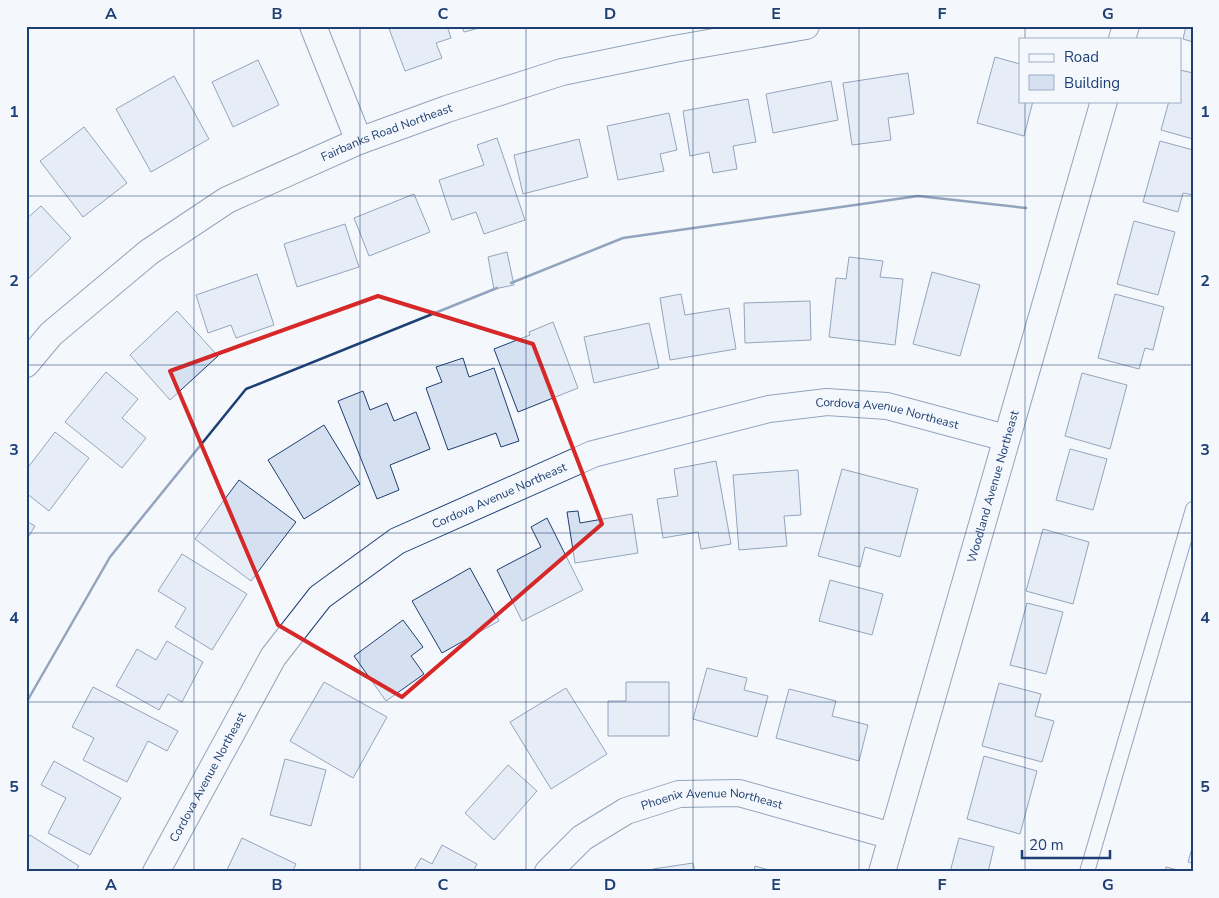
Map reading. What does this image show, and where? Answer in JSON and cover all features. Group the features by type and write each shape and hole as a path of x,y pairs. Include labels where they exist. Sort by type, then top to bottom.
{"street":[{"path":"314,26 359,141"},
{"name":"Fairbanks Road Northeast","path":"26,364 51,334 149,252 227,200 359,141 562,72 674,49 806,26"},
{"path":"1122,38 1126,26"},
{"name":"Woodland Avenue Northeast","path":"882,872 1104,102"},
{"name":"Cordova Avenue Northeast","path":"156,872 273,658 320,597 397,541 593,454 769,409 827,402 887,406 1006,438"},
{"name":"Phoenix Avenue Northeast","path":"548,872 582,838 626,811 679,794 739,794 892,836"}],"lane":[{"path":"1087,872 1193,509"}],"highlighted area":[{"path":"378,296 533,344 602,524 402,697 278,625 170,371"}],"building":[{"path":"388,26 447,26 451,38 436,43 442,58 405,71"},
{"path":"462,26 487,26 464,32"},
{"path":"1186,26 1193,26 1193,42 1183,39"},
{"path":"995,57 1019,64 1019,102 1033,102 1024,136 977,123"},
{"path":"258,60 279,105 233,127 212,82"},
{"path":"1182,70 1193,73 1193,139 1161,130 1169,102 1182,102"},
{"path":"908,73 914,114 888,118 891,140 852,145 843,83"},
{"path":"174,76 209,139 151,172 116,109"},
{"path":"831,81 838,120 773,133 766,94"},
{"path":"748,99 756,142 733,146 737,169 713,173 709,152 690,156 683,111"},
{"path":"669,113 677,150 660,154 664,171 618,180 607,126"},
{"path":"84,127 127,183 83,217 40,161"},
{"path":"497,138 525,220 484,234 476,212 452,220 439,180 484,165 477,145"},
{"path":"579,139 588,177 523,194 514,155"},
{"path":"1160,141 1193,150 1193,195 1183,193 1178,212 1143,202"},
{"path":"414,194 430,232 369,256 354,218"},
{"path":"41,206 71,238 26,281 26,219"},
{"path":"1134,221 1175,232 1158,295 1117,284"},
{"path":"345,224 359,267 297,287 284,244"},
{"path":"507,252 514,285 494,289 488,257"},
{"path":"849,257 883,261 880,277 903,279 895,345 829,337 836,278 846,279"},
{"path":"932,272 980,285 960,356 913,344"},
{"path":"257,274 274,325 236,338 231,325 208,333 196,295"},
{"path":"681,294 685,315 729,308 736,349 670,360 660,298"},
{"path":"1115,294 1164,307 1153,350 1145,348 1139,369 1098,358"},
{"path":"810,301 811,340 745,343 744,303"},
{"path":"177,311 218,356 170,400 130,355"},
{"path":"553,322 578,388 518,412 494,349 530,335 529,332"},
{"path":"649,323 659,368 594,383 584,337"},
{"path":"463,358 469,377 494,368 519,441 501,447 496,433 448,450 426,388 442,382 436,367"},
{"path":"106,372 138,399 122,418 146,438 122,468 65,422"},
{"path":"1082,373 1127,385 1110,449 1065,436"},
{"path":"363,391 370,410 387,403 394,421 416,412 430,449 390,465 399,490 377,499 338,401"},
{"path":"324,425 360,484 304,519 268,460"},
{"path":"55,432 89,458 49,511 26,493 26,470"},
{"path":"1070,449 1107,459 1093,510 1056,500"},
{"path":"716,461 731,544 701,549 698,532 663,538 657,499 678,496 674,469"},
{"path":"842,469 918,489 900,557 865,547 860,567 818,556"},
{"path":"798,470 801,515 784,516 787,546 739,550 733,475"},
{"path":"239,480 296,522 251,581 195,539"},
{"path":"578,511 580,523 632,514 638,553 575,563 567,512"},
{"path":"547,518 583,590 522,621 497,570 541,547 531,527"},
{"path":"26,521 35,526 26,541"},
{"path":"1043,529 1089,542 1073,604 1026,591"},
{"path":"182,554 247,594 212,650 175,627 186,608 158,591"},
{"path":"470,568 499,621 442,653 412,601"},
{"path":"830,580 883,594 872,635 819,621"},
{"path":"1027,603 1063,612 1046,674 1010,665"},
{"path":"403,620 423,647 411,656 424,674 386,701 354,656"},
{"path":"167,641 203,662 182,702 168,694 159,710 116,686 137,649 156,660"},
{"path":"707,668 747,678 744,690 768,696 757,737 693,719"},
{"path":"324,682 387,717 353,778 290,741"},
{"path":"626,682 669,682 669,736 608,736 608,701 626,701"},
{"path":"999,683 1041,694 1035,716 1054,721 1042,762 982,746"},
{"path":"93,687 178,731 167,751 148,741 127,782 83,760 94,738 72,727"},
{"path":"566,688 607,754 551,789 510,722"},
{"path":"789,689 836,701 832,716 868,725 859,761 776,738"},
{"path":"984,756 1037,771 1020,834 967,819"},
{"path":"285,759 326,770 311,826 270,815"},
{"path":"54,761 121,798 90,855 48,833 66,798 41,785"},
{"path":"508,765 537,791 494,840 465,813"},
{"path":"30,835 79,866 75,872 26,872 26,840"},
{"path":"242,838 296,864 292,872 226,872"},
{"path":"959,838 994,847 988,872 950,872"},
{"path":"442,845 477,864 473,872 413,872 421,858 432,864"},
{"path":"1193,845 1193,863 1188,862"},
{"path":"693,863 695,872 653,872 653,869"},
{"path":"755,866 776,872 754,872"},
{"path":"1166,867 1186,872 1165,872"}],"wall":[{"path":"511,283 623,238 918,196 1026,208"},
{"path":"26,703 110,557 246,389 497,288"}]}
